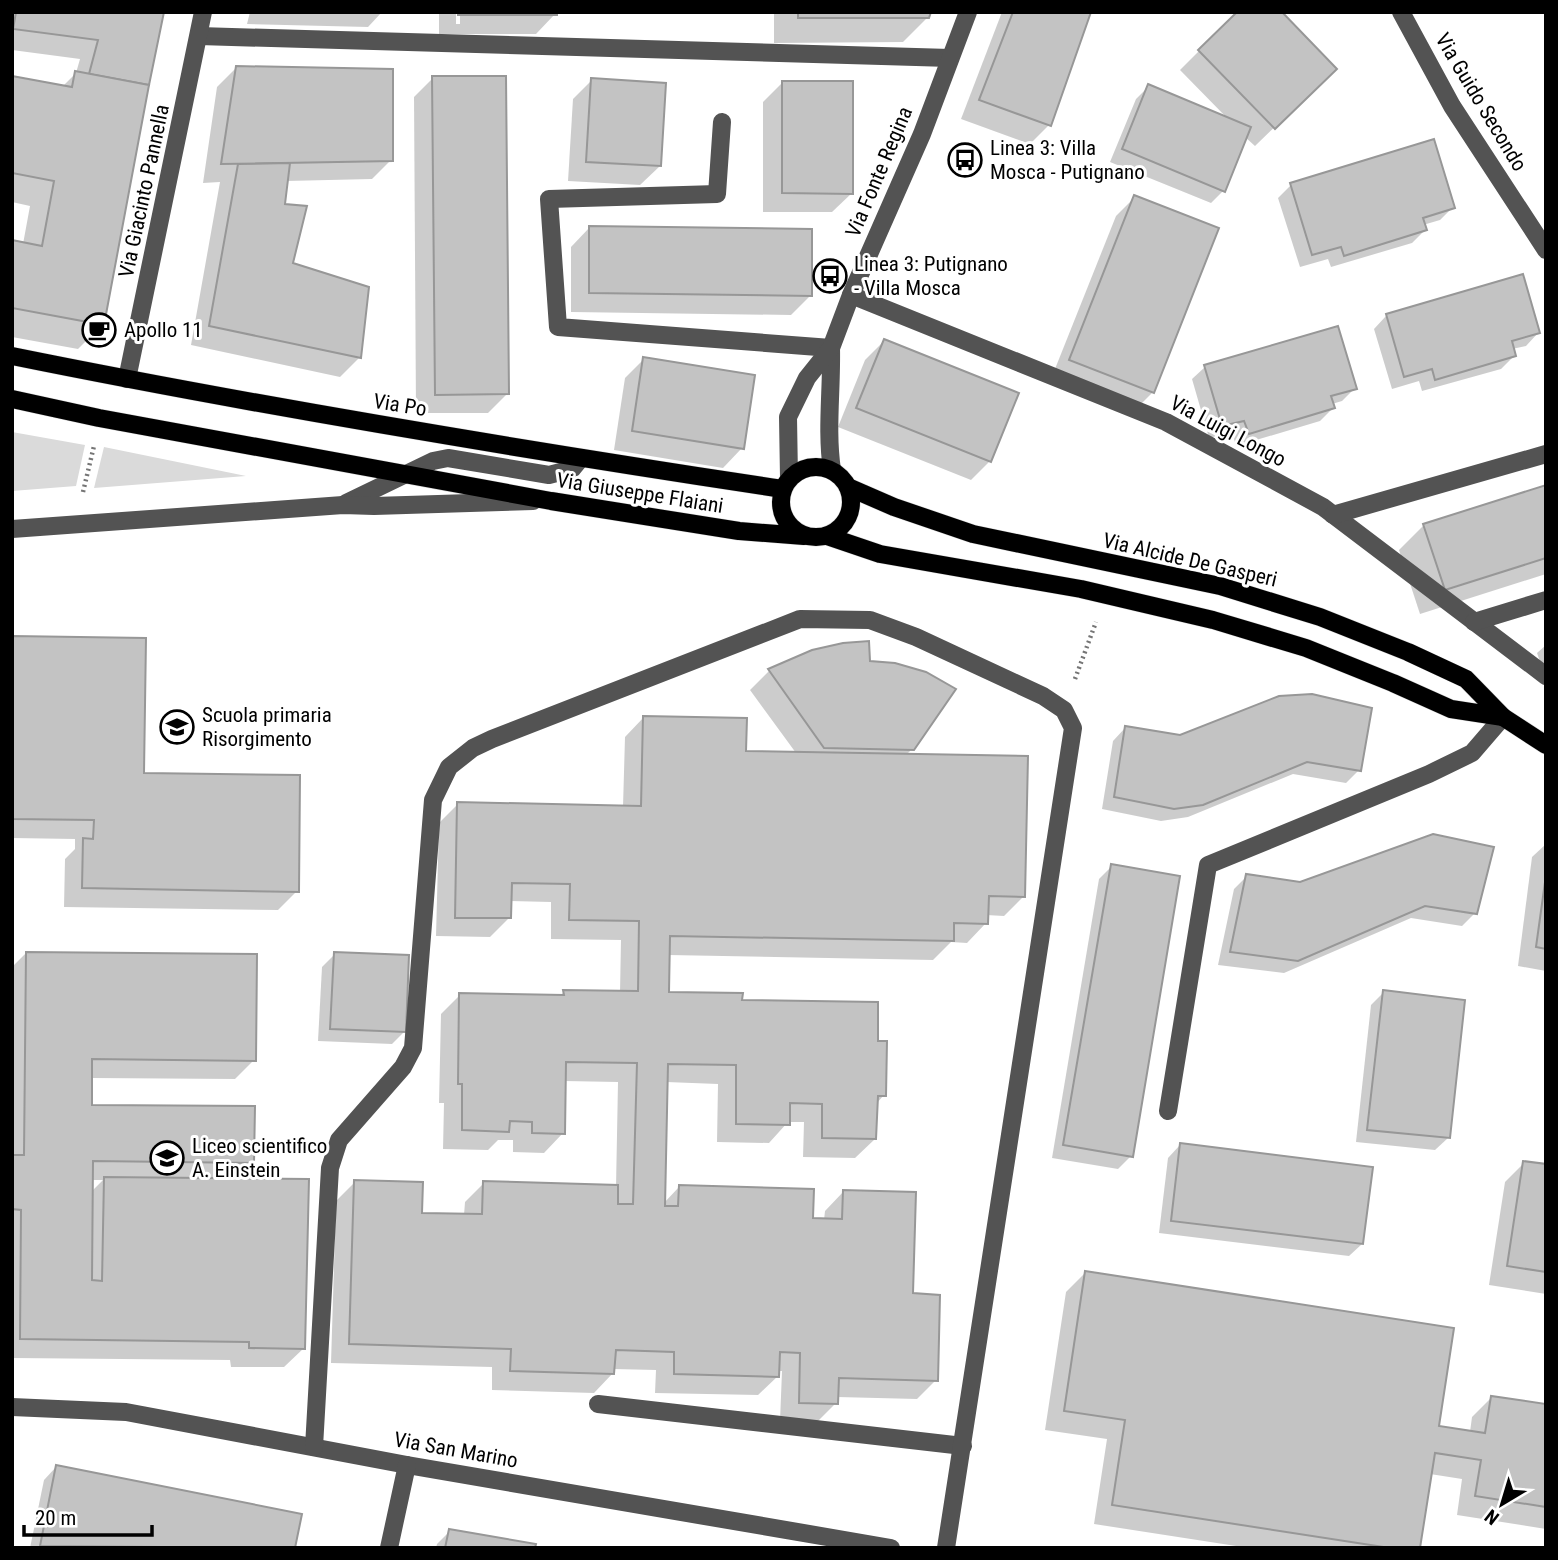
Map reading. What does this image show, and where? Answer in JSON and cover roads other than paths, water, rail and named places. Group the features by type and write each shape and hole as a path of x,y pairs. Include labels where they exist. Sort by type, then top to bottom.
{"main road":[{"name":"Via Po","path":"12,356 320,415 580,458 786,483"},
{"path":"12,399 99,418 551,500"},
{"path":"808,467 832,470 848,487 850,510 846,522 827,536 804,536 786,522 781,511 780,499 786,483 808,467"},
{"name":"Via Alcide De Gasperi","path":"848,487 894,507 973,534 1023,547 1130,566 1220,586 1320,617 1466,679 1503,717 1546,745"},
{"name":"Via Giuseppe Flaiani","path":"551,500 739,531 804,536"},
{"name":"Via Alcide De Gasperi","path":"827,536 880,554 1081,589 1213,620 1306,648 1451,709 1503,717"}],"street":[{"name":"Via Giacinto Pannella","path":"127,379 203,12"},
{"name":"Via Fonte Regina","path":"786,483 788,418 807,378 831,348 851,295 922,134 968,12"},
{"name":"Via Guido Secondo","path":"1401,12 1452,106 1546,250"},
{"path":"199,36 950,58"},
{"path":"722,122 717,194 549,199 558,327 831,348"},
{"name":"Via Luigi Longo","path":"851,295 1166,422 1323,507 1546,676"},
{"name":"Via Fonte Regina","path":"831,348 832,387 828,441 832,470"},
{"path":"1333,515 1546,454"},
{"name":"Via Giuseppe Flaiani","path":"343,505 433,461 448,458 549,475 572,469 580,458"},
{"name":"Via Giuseppe Flaiani","path":"12,529 343,505 551,500"},
{"path":"1474,622 1546,600"},
{"path":"314,1447 330,1168 340,1140 403,1067 413,1048 433,800 449,767 473,748 492,739 800,619 870,620 916,637 1044,696 1064,710 1073,728 946,1548"},
{"path":"1168,1111 1208,865 1429,774 1472,753 1503,717"},
{"path":"598,1404 962,1446"},
{"name":"Via San Marino","path":"12,1407 125,1412 407,1465 891,1548"},
{"path":"389,1548 407,1465"}],"place":[{"name":"Linea 3: Villa Mosca - Putignano","path":"965,160"},
{"name":"Linea 3: Putignano - Villa Mosca","path":"830,276"},
{"name":"Apollo 11","path":"99,330"},
{"name":"Scuola primaria Risorgimento","path":"177,727"},
{"name":"Liceo scientifico A. Einstein","path":"167,1158"}]}
